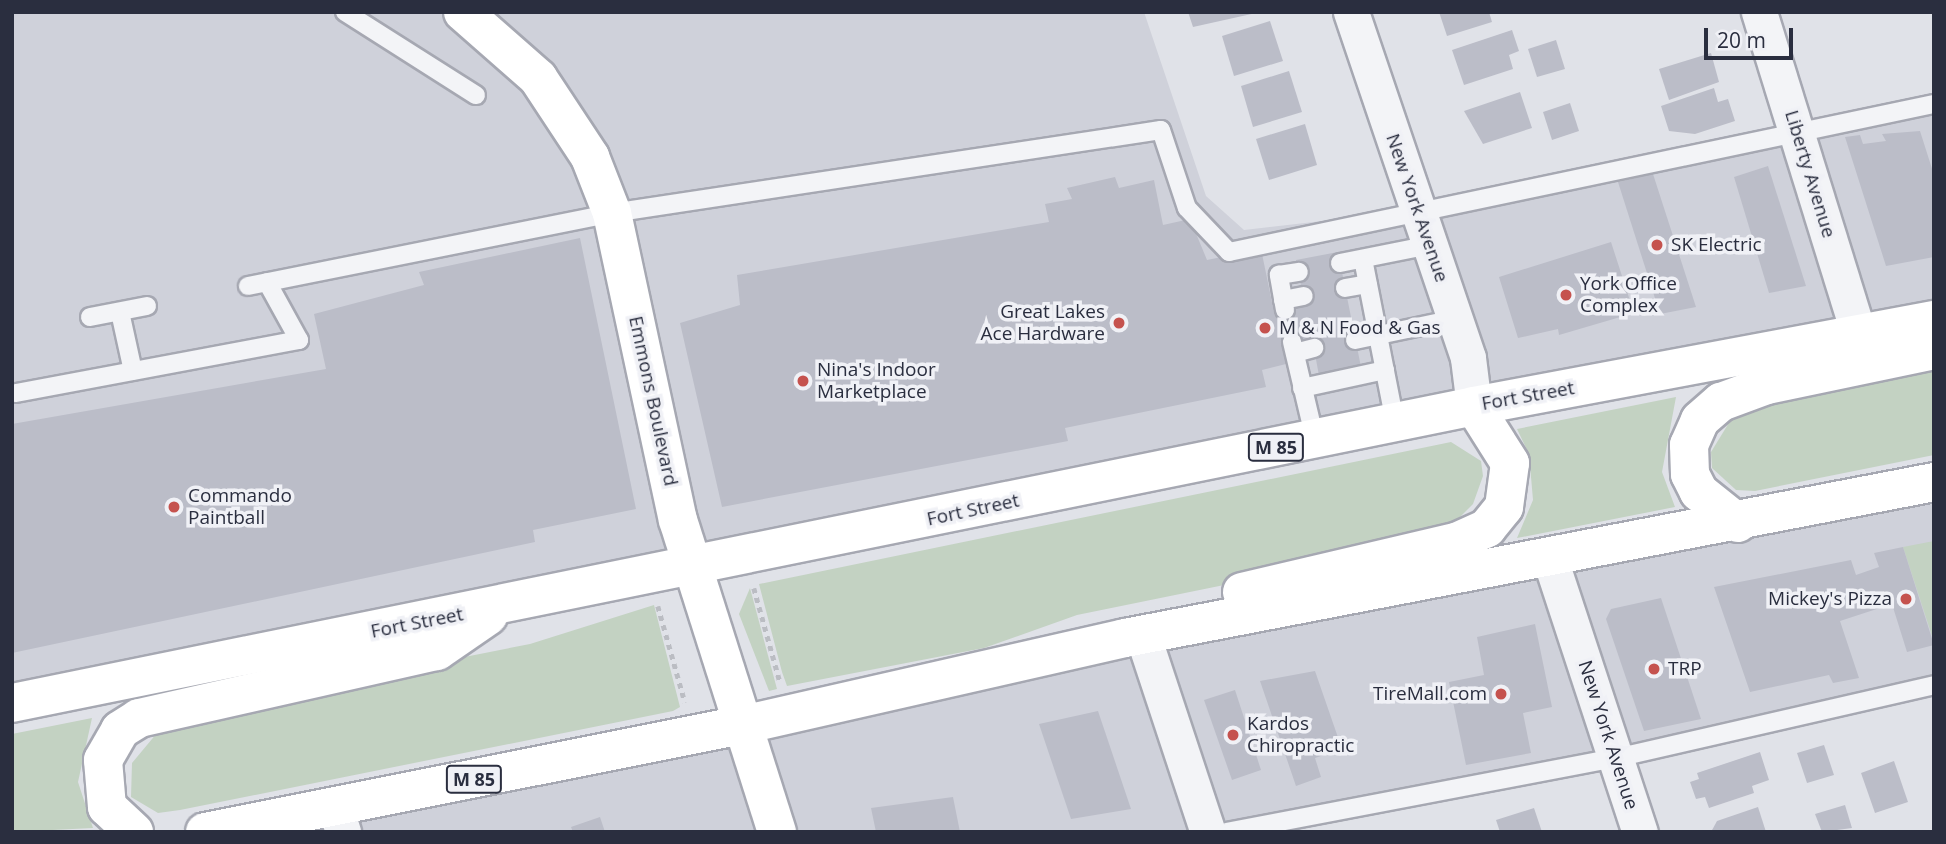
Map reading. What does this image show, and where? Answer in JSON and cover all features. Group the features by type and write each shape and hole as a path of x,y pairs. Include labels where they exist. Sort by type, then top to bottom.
{"main road":[{"name":"Emmons Boulevard","path":"463,12 538,78 590,157 612,213 678,520 777,832"},
{"name":"Fort Street","path":"12,703 695,568 1474,406 1934,320"},
{"path":"1738,523 1699,492 1690,474 1689,445 1700,420 1721,401 1767,384 1934,350"},
{"path":"1134,637 1162,611 1456,542 1487,528 1504,507 1510,463 1474,406"},
{"name":"M 85","path":"205,832 339,819 742,724 1134,637 1738,523 1934,482"},
{"path":"134,832 115,820 102,791 103,760 120,730 162,710 438,651 502,607"}],"street":[{"name":"New York Avenue","path":"1351,12 1455,319 1474,406"},
{"name":"Liberty Avenue","path":"1759,12 1859,336"},
{"name":"New York Avenue","path":"1550,559 1640,832"},
{"path":"1134,637 1208,832"}],"lane":[{"path":"345,12 476,95"},
{"path":"248,286 612,213 1161,130 1187,208 1229,252 1418,209 1934,104"},
{"path":"1340,263 1430,245"},
{"path":"1363,259 1395,422"},
{"path":"1299,272 1279,275 1284,305 1304,296"},
{"path":"16,393 299,340 267,282"},
{"path":"1345,288 1368,284"},
{"path":"90,317 147,306"},
{"path":"120,312 132,371"},
{"path":"1356,340 1455,319"},
{"path":"1314,348 1293,347 1315,439"},
{"path":"1302,387 1385,370"},
{"path":"1227,832 1616,758 1934,685"}],"path":[{"path":"754,588 782,690"},
{"path":"658,605 685,705"}],"shaded area":[{"path":"12,12 1144,12 1206,196 1244,230 1418,210 1934,104 1934,320 12,703"},
{"path":"1934,482 1934,685 1227,832 205,832"}],"green space":[{"path":"1934,358 1934,455 1755,491 1736,490 1712,468 1711,452 1735,413"},
{"path":"1676,397 1662,472 1675,507 1517,538 1533,500 1529,454 1517,429"},
{"path":"1451,442 1481,461 1483,476 1473,504 1447,530 1415,546 1077,615 984,648 787,686 782,672 759,584"},
{"path":"1934,541 1934,642 1903,547"},
{"path":"750,588 777,689 769,691 739,614"},
{"path":"654,605 680,707 673,711 180,810 158,813 131,797 132,763 162,727 223,705 530,644"},
{"path":"92,718 78,782 93,828 12,832 12,734"}],"building":[{"path":"1188,12 1256,12 1256,13 1193,27"},
{"path":"1439,12 1489,12 1492,22 1447,36"},
{"path":"1270,21 1283,61 1234,76 1222,36"},
{"path":"1512,30 1519,51 1509,55 1513,69 1464,85 1452,50"},
{"path":"1556,40 1565,69 1537,77 1528,49"},
{"path":"1711,53 1719,82 1669,100 1659,69"},
{"path":"1289,71 1302,112 1253,127 1241,86"},
{"path":"1714,88 1718,102 1728,99 1735,121 1695,134 1669,131 1661,106"},
{"path":"1520,92 1532,128 1483,144 1464,111"},
{"path":"1570,103 1579,131 1552,140 1543,112"},
{"path":"1305,124 1317,165 1269,180 1256,139"},
{"path":"1920,131 1934,175 1934,257 1886,266 1845,137 1860,135 1863,144 1886,141 1882,134"},
{"path":"1768,166 1806,286 1769,293 1734,177"},
{"name":"SK Electric","path":"1653,174 1696,307 1660,314 1618,182"},
{"path":"1115,177 1119,188 1154,180 1163,225 1190,219 1207,260 1261,249 1274,312 1305,306 1296,260 1338,252 1362,372 1320,381 1312,338 1282,344 1286,364 1262,370 1266,387 1065,428 1068,441 722,507 680,323 740,305 737,275 1049,222 1045,204 1072,199 1067,188"},
{"path":"580,238 636,509 533,530 535,542 12,653 12,424 326,369 314,314 424,285 419,272"},
{"name":"York Office Complex","path":"1611,242 1634,313 1559,335 1558,329 1518,338 1499,277"},
{"path":"1903,547 1934,645 1907,652 1892,604 1840,621 1859,678 1833,683 1829,675 1750,692 1714,587 1851,560 1856,575 1879,567 1874,553"},
{"name":"TRP","path":"1661,598 1701,719 1644,731 1606,619 1611,609"},
{"name":"TireMall.com","path":"1535,624 1552,707 1523,713 1531,753 1466,765 1449,682 1484,675 1477,637"},
{"path":"1315,671 1342,749 1315,758 1321,777 1296,786 1260,681"},
{"name":"Kardos Chiropractic","path":"1235,690 1261,770 1232,780 1204,700"},
{"path":"1098,711 1131,809 1071,819 1039,724"},
{"path":"1824,745 1834,775 1807,783 1797,753"},
{"path":"1760,752 1769,780 1752,786 1754,793 1709,808 1705,797 1696,799 1690,782 1699,779 1697,773"},
{"path":"1894,761 1908,802 1875,813 1861,773"},
{"path":"953,797 960,832 876,832 871,808"},
{"path":"1845,805 1852,828 1822,832 1815,814"},
{"path":"1758,807 1766,832 1711,832 1717,821"},
{"path":"1534,808 1542,832 1500,832 1496,820"},
{"path":"600,817 605,832 573,832 571,827"}],"place":[{"name":"SK Electric","path":"1657,245"},
{"name":"York Office Complex","path":"1566,295"},
{"name":"Great Lakes Ace Hardware","path":"1119,323"},
{"name":"M & N Food & Gas","path":"1265,328"},
{"name":"Nina's Indoor Marketplace","path":"803,381"},
{"name":"Commando Paintball","path":"174,507"},
{"name":"Mickey's Pizza","path":"1906,599"},
{"name":"TRP","path":"1654,669"},
{"name":"TireMall.com","path":"1501,694"},
{"name":"Kardos Chiropractic","path":"1233,735"}]}
